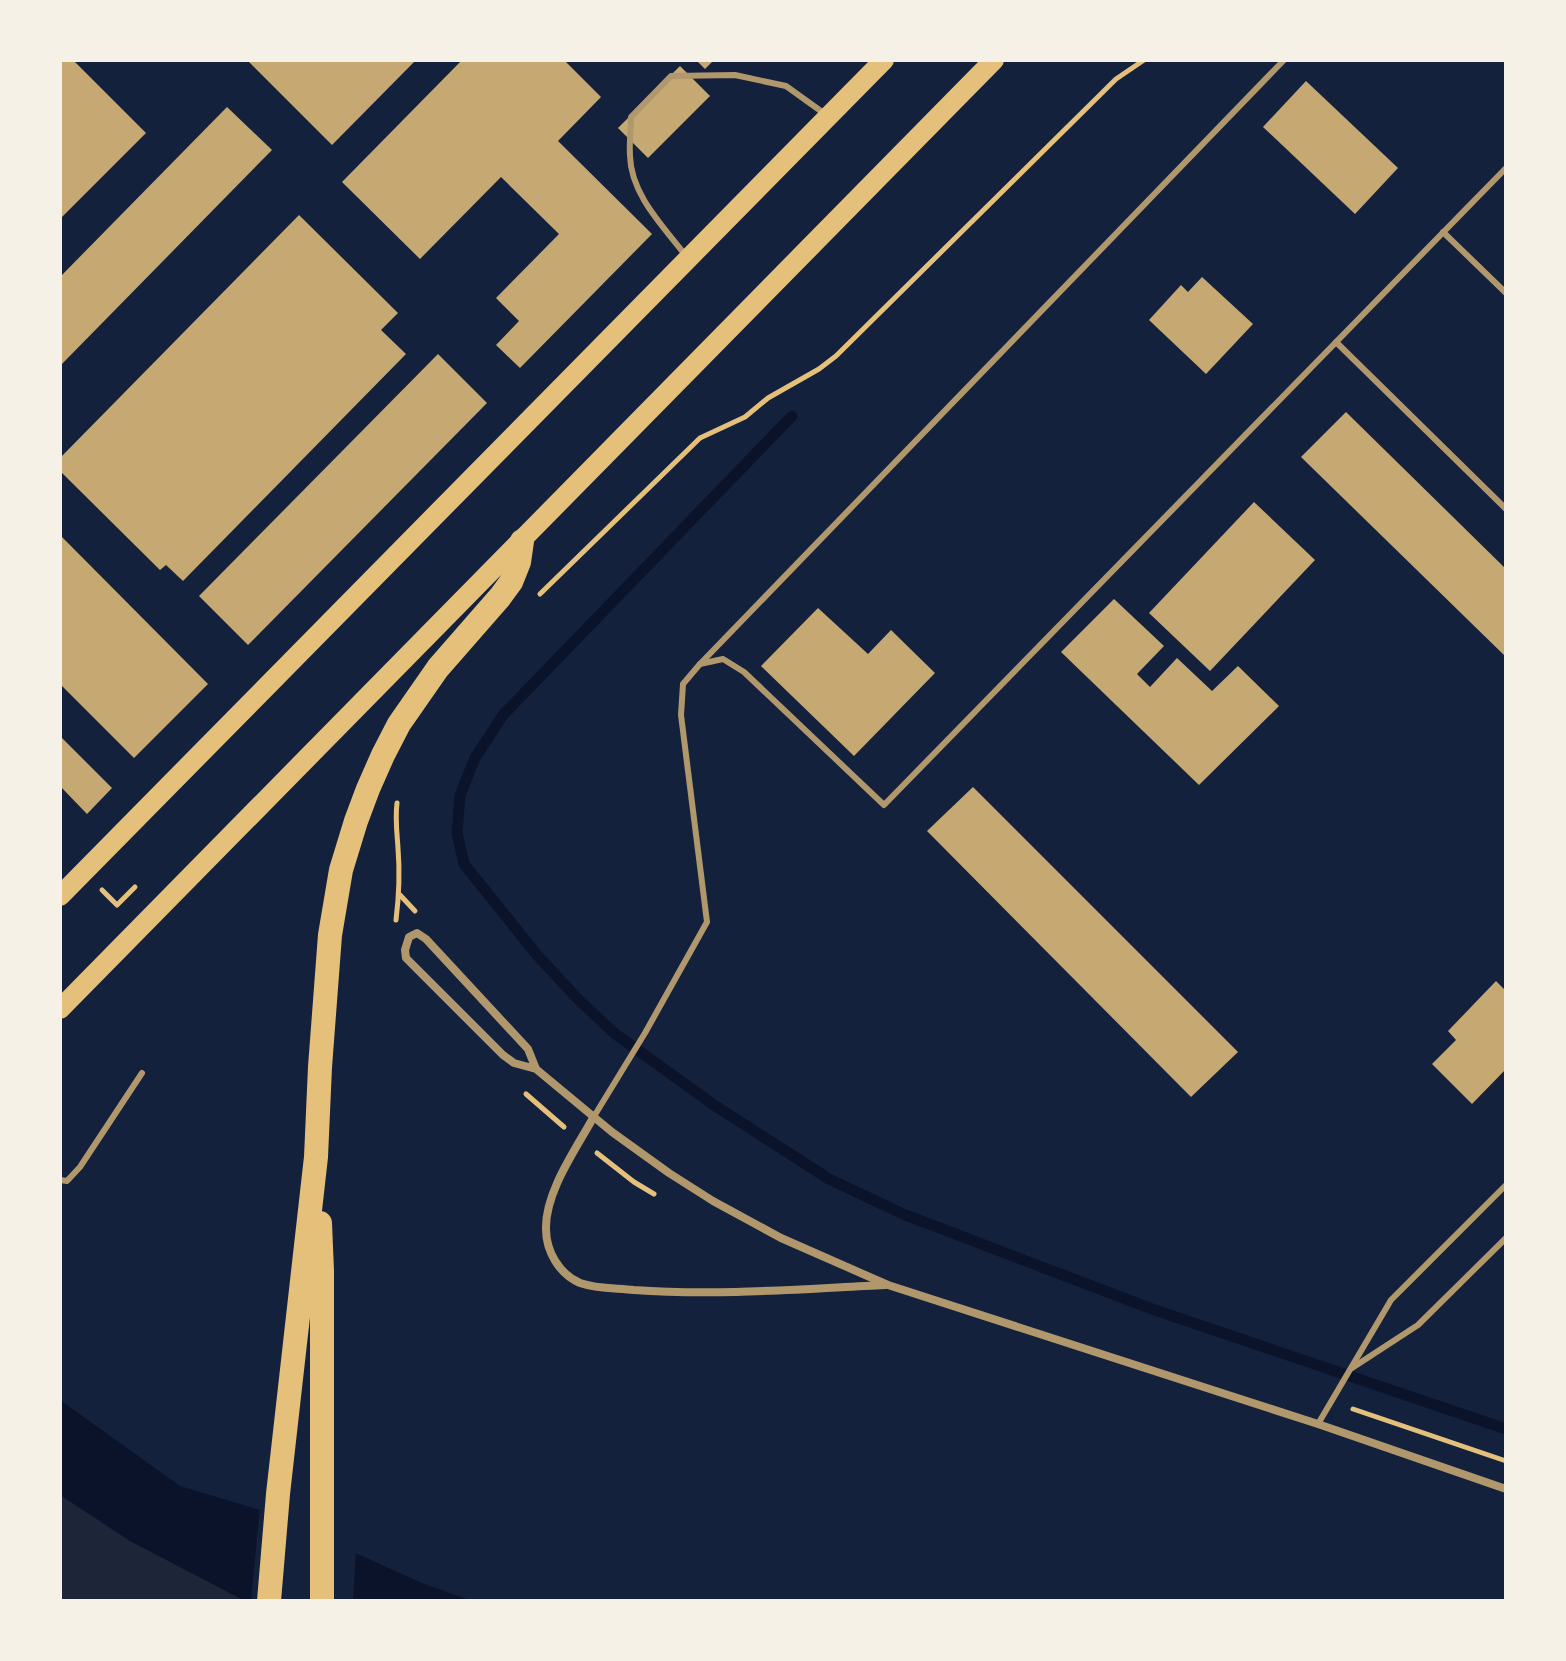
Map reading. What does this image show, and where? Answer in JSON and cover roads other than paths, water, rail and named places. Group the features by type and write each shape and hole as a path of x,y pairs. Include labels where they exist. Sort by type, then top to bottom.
{"highway":[{"path":"269,1601 316,1157 330,935 341,870 356,821 383,755 407,710 438,668 505,590 519,562 522,541"},
{"path":"316,1157 322,1271 322,1601"}],"main road":[{"path":"60,896 884,60"},
{"path":"60,1009 994,60"}],"street":[{"path":"536,1069 528,1049 426,939 417,933 409,937 406,958 503,1055 514,1063 536,1069 593,1118 669,1173 781,1238 888,1285 1318,1424 1506,1489"},
{"path":"593,1118 553,1194 546,1218 546,1239 552,1256 561,1269 575,1280 596,1287 716,1293 888,1285"}],"lane":[{"path":"593,1118 707,922 681,715 683,684 1284,60"},
{"path":"688,259 647,204 635,181 630,158 631,117 671,76 735,75 786,86 828,116"},
{"path":"700,664 723,659 744,672 884,805 1506,168"},
{"path":"1443,232 1506,293"},
{"path":"1336,342 1506,509"},
{"path":"60,1180 67,1181 80,1167 142,1073"},
{"path":"1318,1424 1391,1300 1506,1185"},
{"path":"1349,1370 1418,1325 1506,1238"}],"waterway":[{"path":"792,416 503,715 475,758 460,795 457,833 464,864 537,955 614,1033 714,1105 829,1179 903,1214 1152,1309 1506,1429"}]}
